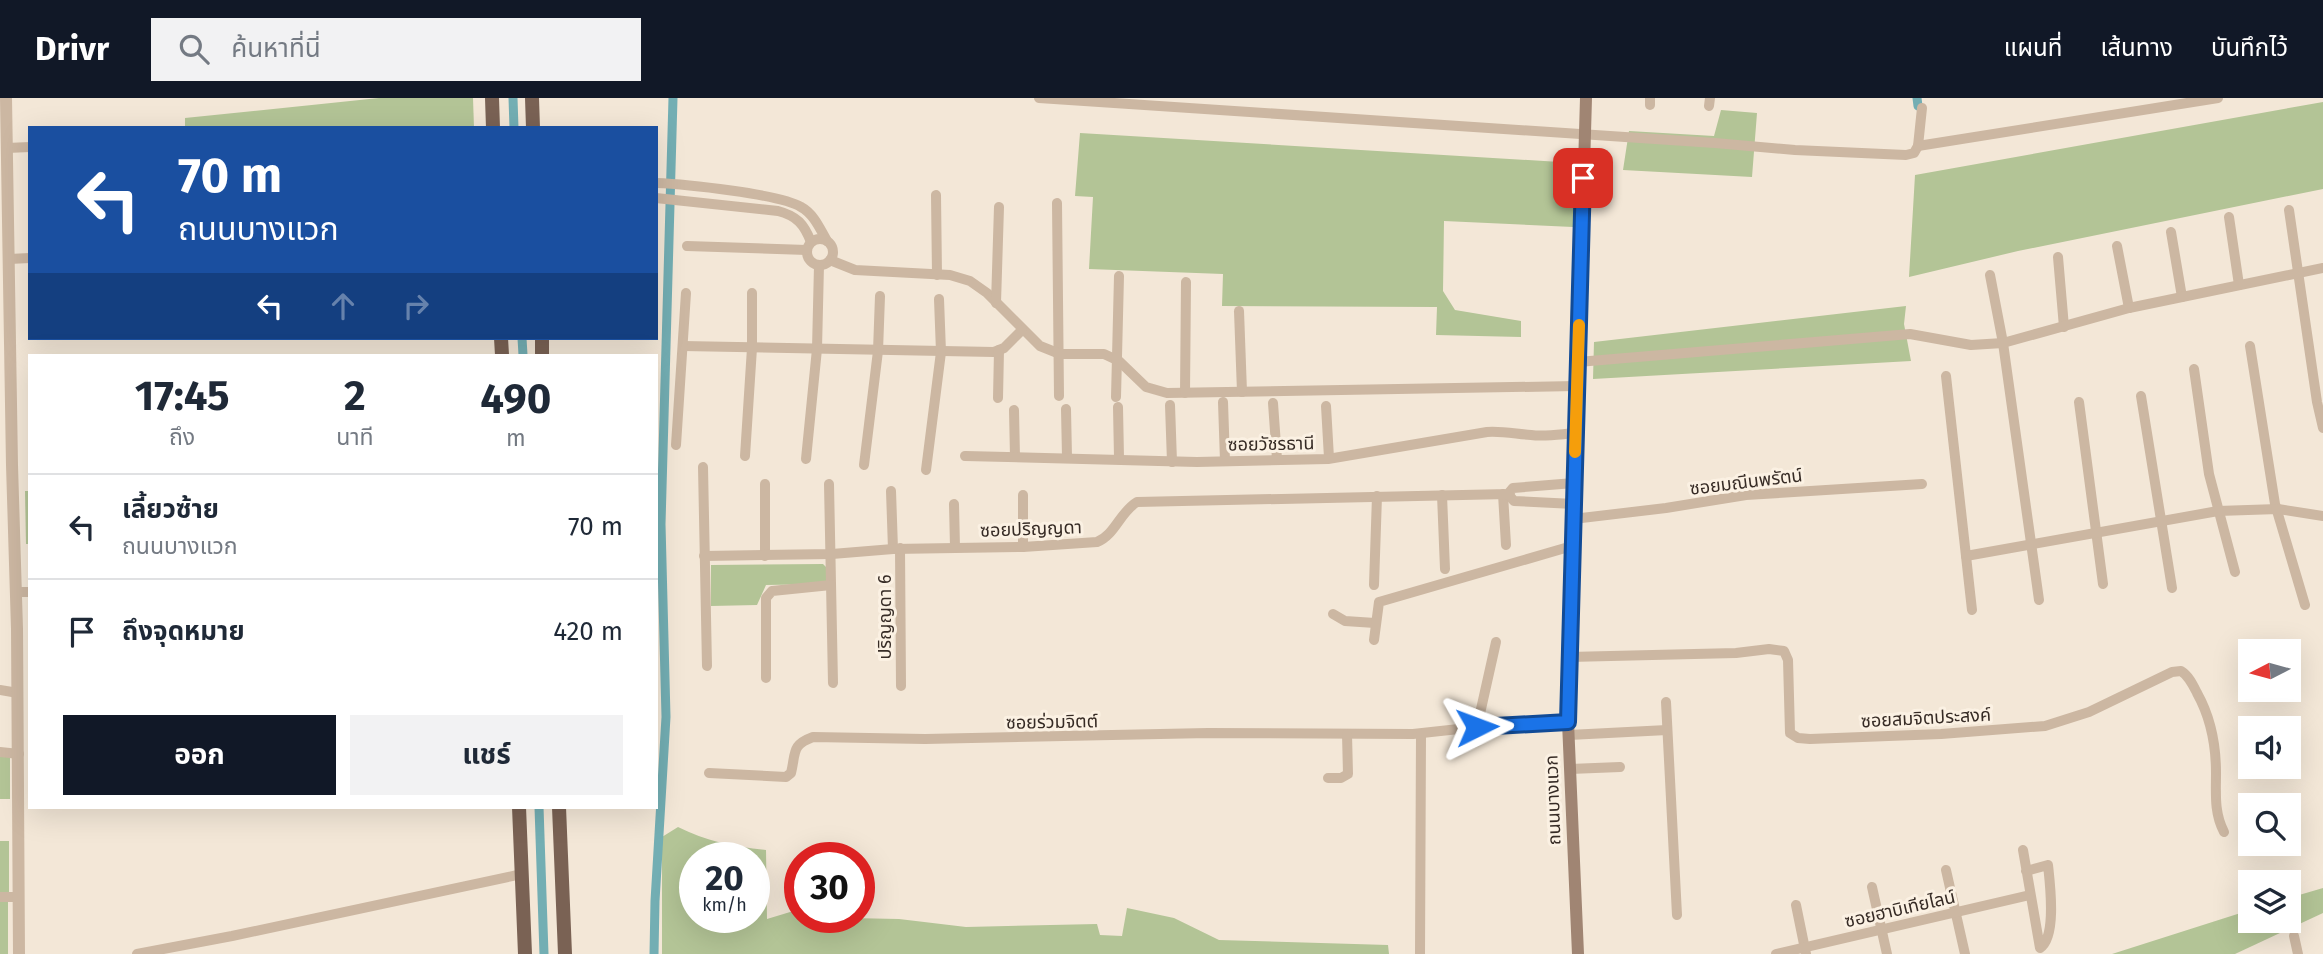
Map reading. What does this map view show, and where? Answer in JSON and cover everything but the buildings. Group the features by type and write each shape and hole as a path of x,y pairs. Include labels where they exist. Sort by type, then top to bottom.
{"main road":[{"path":"492,98 493,126"},
{"path":"532,98 533,126"},
{"name":"ถนนบางแวก","path":"1578,954 1568,728 1586,98"},
{"path":"519,809 525,954"},
{"path":"559,809 565,954"}],"street":[{"path":"6,98 9,259 6,476 23,592 18,693 19,954"},
{"path":"1039,98 1910,155 1918,146 1922,108"},
{"path":"1918,146 2218,98"},
{"path":"7,148 28,147"},
{"path":"658,183 793,203 804,208 815,219 832,248 830,260"},
{"path":"936,195 937,275"},
{"path":"658,198 778,211 791,215 800,221 809,246 809,258 819,265"},
{"path":"1057,203 1059,396"},
{"path":"996,303 999,208"},
{"path":"2289,210 2323,428"},
{"path":"2229,217 2239,285"},
{"path":"2171,232 2182,298"},
{"path":"687,246 809,246 819,239 827,241"},
{"path":"2117,246 2129,308"},
{"path":"2057,257 2064,327"},
{"path":"9,259 28,258"},
{"path":"819,265 830,260 855,270 873,273 950,275 970,281 987,293 1040,346 1058,354 1104,354 1117,360 1146,387 1167,393 1576,386"},
{"path":"806,458 817,349 819,265"},
{"path":"1578,362 1910,334 1971,345 2003,343 2129,308 2323,268"},
{"path":"1990,275 2003,343 2039,600"},
{"path":"1119,276 1119,458"},
{"path":"1185,393 1186,282"},
{"path":"676,446 686,293"},
{"path":"745,456 752,348 752,293"},
{"path":"864,465 878,351 880,296"},
{"path":"926,470 941,352 939,299"},
{"path":"1239,311 1242,392"},
{"path":"683,346 994,352 1004,348 1022,330"},
{"path":"2250,346 2277,509 2305,605"},
{"path":"998,398 999,350"},
{"path":"2194,369 2209,474 2235,572"},
{"path":"1946,376 1972,610"},
{"path":"2141,396 2172,588"},
{"path":"1223,402 1225,461"},
{"path":"2078,402 2103,584"},
{"path":"1273,403 1277,459"},
{"path":"1170,405 1172,462"},
{"path":"1326,406 1329,458"},
{"path":"1066,409 1067,457"},
{"path":"1014,410 1015,457"},
{"name":"ซอยวัชรธานี","path":"965,456 1119,458 1172,462 1329,458 1487,432 1508,431 1550,436 1576,433"},
{"path":"704,467 707,666"},
{"name":"ซอยปริญญดา","path":"704,556 832,554 897,548 1023,547 1097,542 1105,539 1129,507 1137,502 1505,494 1513,488 1574,483"},
{"path":"765,484 765,556"},
{"path":"829,484 833,683"},
{"name":"ซอยมณีนพรัตน์","path":"1573,519 1746,495 1922,484"},
{"name":"ปริญญดา 6","path":"891,491 897,548 901,686"},
{"path":"1505,494 1506,545"},
{"name":"ซอยปริญญดา","path":"1505,494 1514,501 1574,504"},
{"path":"1023,495 1023,547"},
{"path":"1442,495 1445,569"},
{"path":"1374,584 1377,496"},
{"path":"954,504 955,547"},
{"path":"1966,556 2218,510 2277,509 2323,516"},
{"path":"1374,640 1379,602 1572,546"},
{"path":"766,678 766,598 772,591 831,585"},
{"path":"1333,614 1345,621 1375,623"},
{"path":"1477,727 1496,642"},
{"name":"ซอยสมจิตประสงค์","path":"1569,657 1784,650 1788,660 1790,733 1798,738 1810,739 1941,734 2045,726 2089,712 2172,672 2181,671 2192,682 2211,728 2218,820 2224,832"},
{"path":"0,690 18,693"},
{"path":"1666,702 1677,915"},
{"name":"ซอยร่วมจิตต์","path":"709,773 786,776 791,773 796,746 813,737 925,739 1208,733 1421,734 1477,727 1667,730"},
{"path":"1328,778 1341,778 1348,774 1347,734"},
{"path":"1420,954 1421,734"},
{"path":"0,752 19,754"},
{"path":"1570,769 1620,767"},
{"path":"2023,850 2026,871 2030,895 2040,948 2049,937 2051,895 2048,864 2026,871"},
{"path":"1946,870 1965,954"},
{"path":"137,954 522,874"},
{"path":"1872,887 1887,954"},
{"name":"ซอยฮาบิเทียไลน์","path":"1777,954 1805,950 1881,929 2030,895"},
{"path":"0,897 19,897"},
{"path":"1796,905 1805,950"},
{"path":"2294,936 2298,954"}],"green space":[{"path":"379,98 473,98 474,126 185,126 185,118"},
{"path":"2323,102 2323,189 2018,251 1909,277 1915,175"},
{"path":"1721,110 1757,113 1752,177 1623,170 1629,131 1714,136"},
{"path":"1080,133 1576,163 1573,227 1444,221 1443,291 1455,310 1521,321 1521,337 1436,335 1437,307 1222,306 1223,274 1089,269 1093,197 1075,196"},
{"path":"1906,306 1904,324 1911,361 1593,379 1594,342"},
{"path":"25,491 28,491 28,544"},
{"path":"823,564 827,568 827,580 824,584 766,585 757,605 711,606 711,565"},
{"path":"0,748 10,750 10,799 0,799"},
{"path":"678,827 718,842 679,842 679,933 770,933 770,918 784,914 784,933 875,933 875,919 966,927 1097,924 1100,935 1122,936 1127,908 1174,918 1219,940 1388,945 1389,954 662,954 662,837"},
{"path":"0,841 9,841 9,893 0,893"},
{"path":"2323,888 2323,913 2301,923 2301,894"},
{"path":"0,900 8,900 8,954 0,954"},
{"path":"2238,914 2238,933 2280,933 2235,954 2112,954"}],"waterway":[{"path":"513,98 514,126"},
{"path":"654,954 666,717 661,524 673,98"},
{"path":"1917,98 1918,106"},
{"path":"522,340 523,354"},
{"path":"539,809 544,954"}],"slow traffic":[{"path":"1575,452 1579,325"}],"route":[{"path":"1477,727 1568,722 1583,178"}]}
